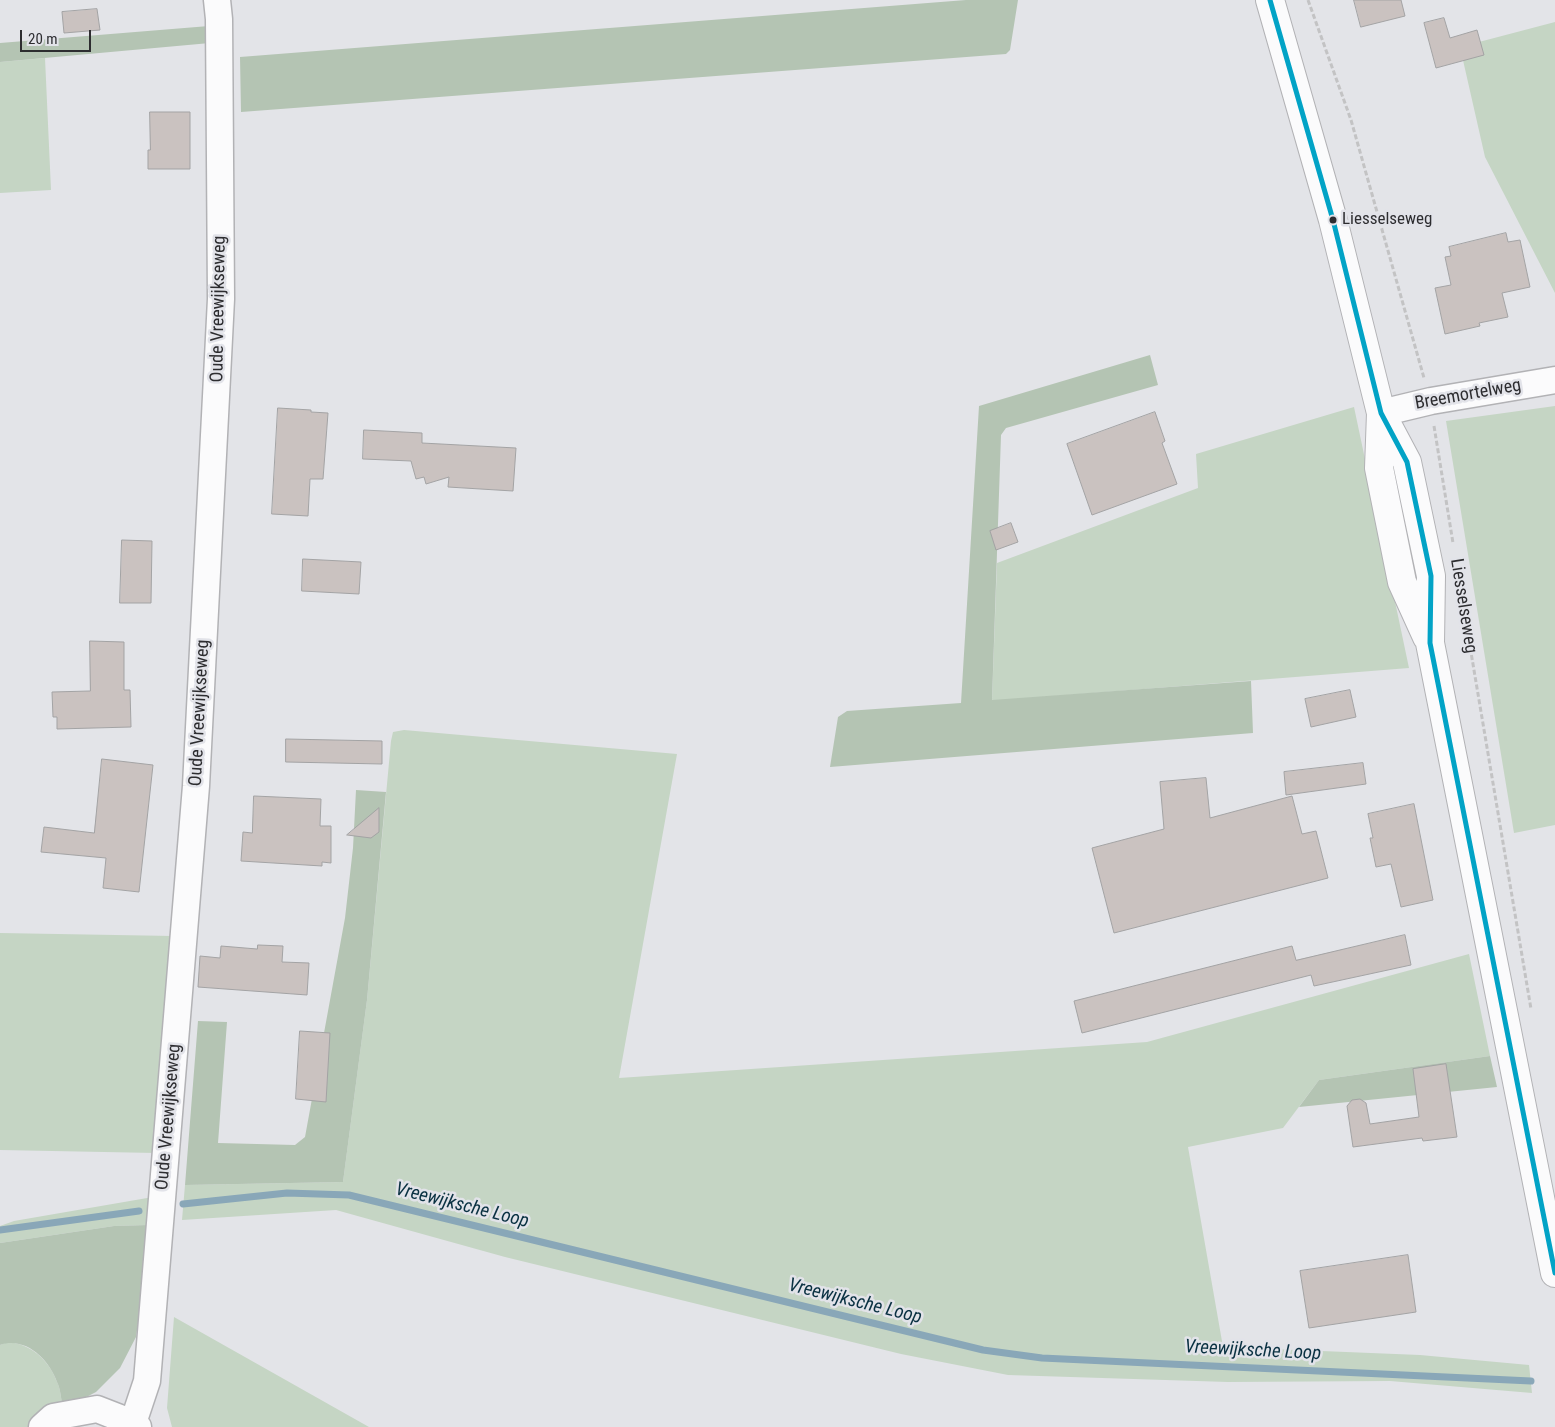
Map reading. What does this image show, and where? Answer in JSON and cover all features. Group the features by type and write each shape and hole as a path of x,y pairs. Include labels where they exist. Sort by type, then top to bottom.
{"main road":[{"name":"Liesselseweg","path":"1270,0 1333,220 1381,413 1407,462 1431,576 1430,643 1555,1273"}],"street":[{"name":"Oude Vreewijkseweg","path":"135,1425 146,1381 196,786 221,299 219,19 217,0"},
{"name":"Breemortelweg","path":"1381,413 1431,401 1555,380"},
{"path":"42,1427 53,1417 97,1409 135,1425"}],"path":[{"name":"Liesselseweg","path":"1308,0 1351,120 1414,349 1431,401 1453,544"},
{"name":"Liesselseweg","path":"1457,573 1532,1012"}],"green space":[{"path":"966,0 1018,0 1010,50 1006,54 241,112 240,57"},
{"path":"1555,22 1555,293 1485,157 1460,47"},
{"path":"209,26 210,43 0,62 0,43"},
{"path":"45,58 51,190 0,193 0,62"},
{"path":"1150,355 1158,385 1006,428 1001,435 992,700 1251,681 1253,733 830,767 838,717 847,711 961,703 979,406"},
{"path":"1555,406 1555,825 1514,833 1446,421"},
{"path":"1354,407 1409,668 992,701 997,563 1198,488 1196,454"},
{"path":"404,730 677,754 619,1078 1147,1042 1469,954 1490,1056 1319,1080 1283,1128 1188,1147 1223,1347 1420,1355 1529,1365 1532,1393 1390,1381 1228,1382 1008,1375 901,1354 505,1257 336,1210 182,1220 185,1185 343,1182 367,1000 391,741 393,732"},
{"path":"356,790 386,792 367,1000 343,1182 185,1185 198,1021 227,1022 218,1143 295,1145 305,1137 345,918 353,848"},
{"path":"0,933 173,936 156,1153 0,1150"},
{"path":"1490,1056 1497,1087 1299,1107 1319,1080"},
{"path":"153,1197 148,1225 114,1226 0,1243 0,1226 14,1221"},
{"path":"148,1225 143,1290 136,1337 120,1368 96,1392 63,1409 58,1385 53,1373 42,1358 27,1347 18,1344 0,1345 0,1243 114,1226"},
{"path":"174,1317 369,1427 172,1427 167,1408"},
{"path":"8,1342 16,1343 32,1350 44,1360 54,1374 58,1385 63,1409 35,1427 0,1427 0,1345"}],"building":[{"path":"1354,0 1401,0 1405,16 1361,27"},
{"path":"97,9 100,30 64,33 62,12"},
{"path":"1444,18 1450,38 1477,30 1484,55 1436,68 1424,23"},
{"path":"150,112 190,112 190,169 148,169"},
{"path":"1506,233 1508,242 1520,240 1530,287 1502,293 1508,317 1479,323 1480,326 1445,334 1435,288 1451,285 1445,257 1451,256 1449,247"},
{"path":"278,408 328,413 323,479 310,479 308,516 272,514"},
{"path":"1155,412 1165,441 1162,443 1177,484 1092,515 1067,444"},
{"path":"364,430 422,433 422,443 516,448 513,491 448,487 449,477 426,484 424,477 416,479 411,461 363,459"},
{"path":"1011,523 1018,542 996,550 990,531"},
{"path":"122,540 152,541 151,603 120,603"},
{"path":"303,559 361,562 359,594 302,591"},
{"path":"90,641 124,642 124,690 130,690 131,727 57,729 57,717 53,717 52,692 90,691"},
{"path":"1350,690 1356,717 1311,727 1305,699"},
{"path":"286,739 382,741 382,764 286,762"},
{"path":"102,759 153,765 139,892 103,888 106,858 41,852 44,827 94,833"},
{"path":"1363,763 1366,784 1286,795 1284,772"},
{"path":"1206,778 1210,818 1292,796 1302,834 1316,831 1328,878 1114,933 1092,848 1164,829 1160,782"},
{"path":"254,796 321,799 320,826 331,826 331,863 322,862 322,866 241,861 243,832 252,833"},
{"path":"1414,804 1433,900 1401,907 1391,864 1376,867 1370,838 1373,838 1368,814"},
{"path":"379,808 379,832 371,838 347,835"},
{"path":"1405,935 1411,965 1314,986 1311,975 1082,1033 1074,1001 1292,946 1296,960"},
{"path":"258,945 283,946 282,962 309,963 307,995 198,987 200,956 220,958 221,946 257,949"},
{"path":"300,1031 330,1033 326,1102 296,1099"},
{"path":"1446,1064 1457,1137 1423,1141 1422,1138 1353,1147 1347,1106 1352,1100 1360,1099 1366,1103 1370,1124 1419,1117 1413,1069"},
{"path":"1408,1255 1416,1312 1309,1328 1300,1271"}],"waterway":[{"name":"Vreewijksche Loop","path":"183,1204 287,1193 349,1195 983,1350 1042,1358 1531,1381"},
{"name":"Vreewijksche Loop","path":"0,1230 139,1211"}],"transit line":[{"path":"1270,0 1333,220 1381,413 1407,462 1431,576 1430,643 1555,1273"}],"place":[{"name":"Liesselseweg","path":"1333,220"}]}
